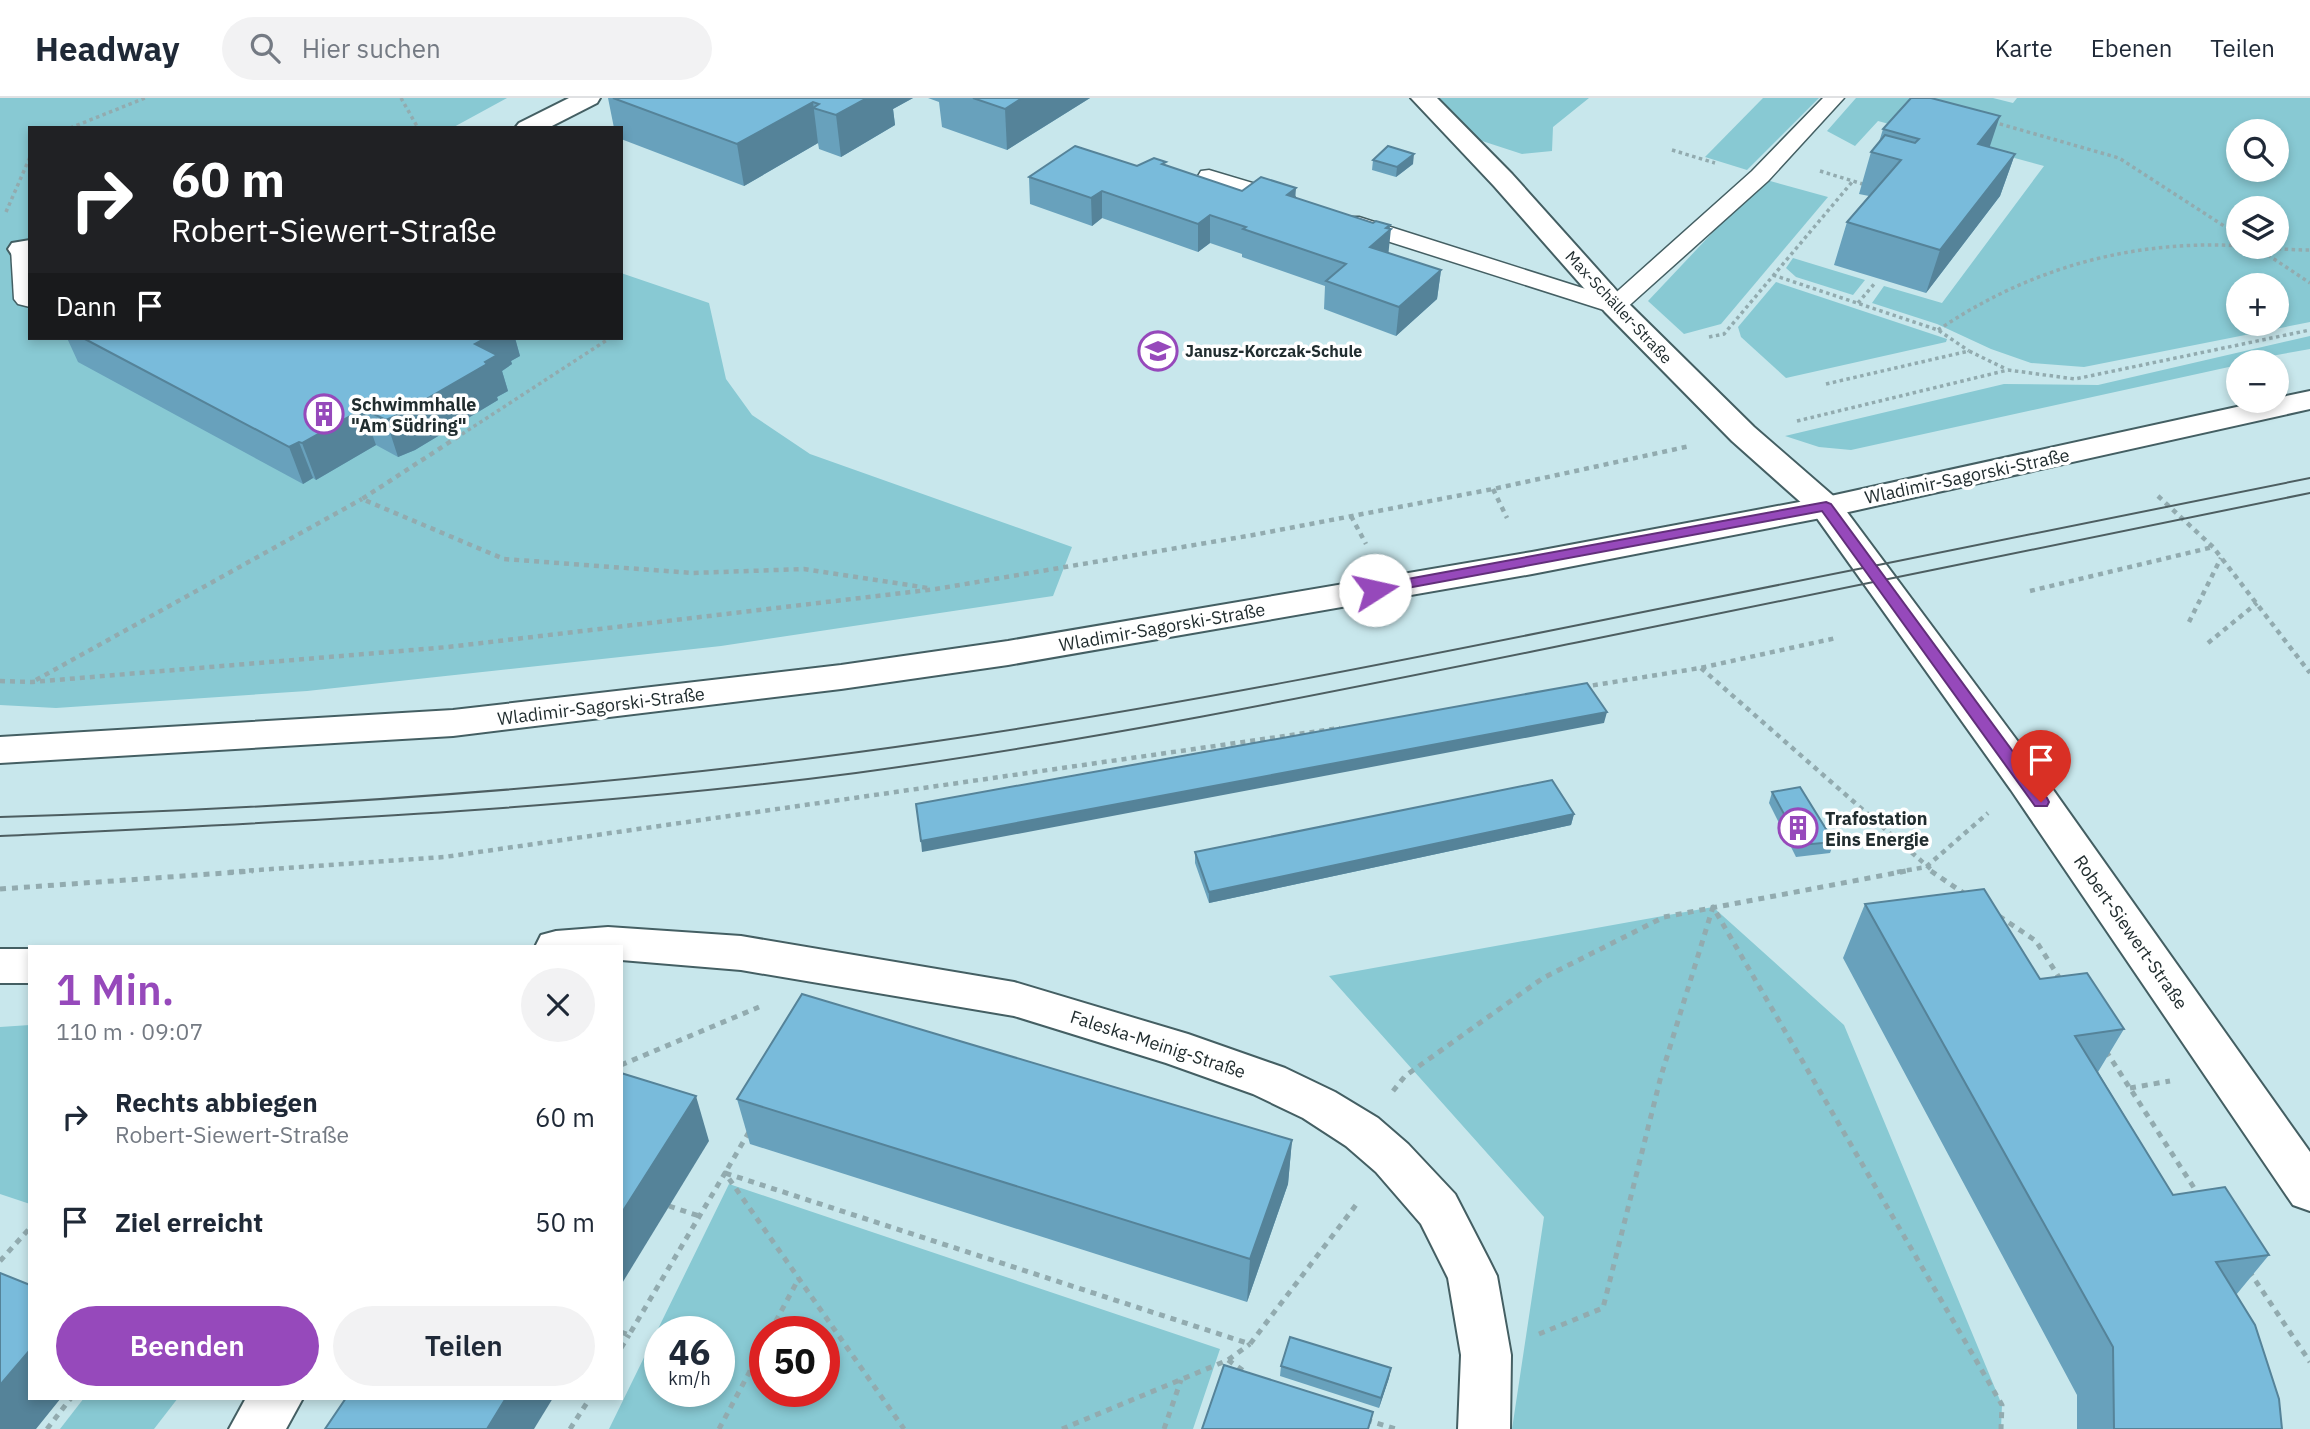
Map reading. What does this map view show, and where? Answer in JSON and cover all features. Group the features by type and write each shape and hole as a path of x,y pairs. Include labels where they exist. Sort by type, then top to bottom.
{"street":[{"path":"532,126 587,98"},
{"name":"Max-Schäller-Straße","path":"1423,98 1503,180 1615,306 1743,434 1826,507"},
{"name":"Wladimir-Sagorski-Straße","path":"0,750 453,723 841,677 1007,653 1492,570 1826,507 2310,400"},
{"name":"Robert-Siewert-Straße","path":"1826,507 2025,780 2310,1190"},
{"name":"Faleska-Meinig-Straße","path":"623,946 741,953 1014,999 1172,1046 1269,1081 1319,1105 1377,1145 1438,1209 1472,1276 1486,1355 1484,1429"},
{"path":"0,967 28,966"},
{"path":"255,1429 276,1400"}],"lane":[{"path":"1328,214 1615,306 1760,176 1834,98"},
{"path":"1209,176 1302,206"},
{"path":"26,249 28,300"}],"path":[{"path":"75,126 145,98"},
{"path":"401,98 417,126"},
{"path":"1982,119 2119,158 2226,227"},
{"path":"5,215 28,162"},
{"path":"1657,348 1724,334 1853,181"},
{"path":"1938,330 2007,288 2049,272 2102,258 2173,246 2226,246"},
{"path":"2289,249 2310,250"},
{"path":"2274,259 2310,283"},
{"path":"1773,275 1938,330 1969,351 2008,370 2075,379 2310,330"},
{"path":"1858,303 1875,283"},
{"path":"32,682 362,499 607,340"},
{"path":"1826,384 1969,351"},
{"path":"0,681 32,682 448,647 936,589 1493,489 1743,434 2008,370"},
{"path":"1493,489 1507,518"},
{"path":"2158,496 2213,547 2310,673"},
{"path":"362,499 504,559 693,573 804,569 936,589"},
{"path":"1351,516 1366,544"},
{"path":"2030,591 2213,547"},
{"path":"2189,621 2221,558"},
{"path":"2208,643 2257,603"},
{"path":"1579,688 1700,668 1836,638"},
{"path":"1700,668 1926,867 1970,897"},
{"path":"0,889 444,857 1350,726"},
{"path":"1062,1429 1228,1360 1250,1343 1377,1145 1405,1076 1544,978 1664,917 1926,867 2025,780"},
{"path":"1486,1355 1603,1308 1661,1076 1713,907"},
{"path":"1713,907 2003,1405 2001,1429"},
{"path":"1992,912 2036,941 2066,988"},
{"path":"623,1064 847,970"},
{"path":"2103,1047 2204,1204"},
{"path":"2130,1088 2155,1084"},
{"path":"623,1345 754,1125"},
{"path":"725,1172 1250,1343"},
{"path":"725,1172 904,1429"},
{"path":"670,1206 699,1216"},
{"path":"0,1261 28,1230"},
{"path":"2242,1262 2310,1362"},
{"path":"779,1316 799,1278"},
{"path":"623,1333 629,1335"},
{"path":"1228,1360 1257,1381"},
{"path":"719,1429 749,1373"},
{"path":"1164,1429 1181,1380"},
{"path":"47,1429 69,1400"},
{"path":"570,1429 589,1400"},
{"path":"1362,1419 1396,1429"}],"shaded area":[{"path":"0,98 507,98 456,126 28,126 28,340 623,340 623,274 709,303 726,379 752,415 810,454 1072,547 1053,596 721,646 307,691 56,708 0,705"},
{"path":"1438,98 1589,98 1553,127 1552,151 1522,154 1476,139"},
{"path":"1763,98 1819,98 1747,170 1705,157"},
{"path":"1856,98 1993,98 2013,103 2017,98 2310,98 2310,322 2289,326 2289,273 2226,273 2226,336 2240,336 2084,367 2031,363 1991,349 1937,324 1872,303 1884,286 1942,303 2044,166 1878,121 1855,146 1827,131"},
{"path":"1763,179 1828,197 1721,324 1684,334 1648,301"},
{"path":"1793,258 1865,280 1853,295 1796,277 1786,268"},
{"path":"1776,282 1947,339 1946,342 1786,378 1741,337 1738,327"},
{"path":"2310,336 2310,349 2289,353 2289,350 2249,350"},
{"path":"2226,355 2226,368 1851,450 1819,447 1785,436 2004,384 2098,385"},
{"path":"1713,907 1844,1025 2002,1405 2001,1429 1512,1429 1544,1217 1329,976"},
{"path":"28,1025 28,1203 0,1194 0,1027"},
{"path":"729,1184 1220,1349 1193,1429 609,1429 644,1358 644,1407 735,1407 735,1316 664,1316"},
{"path":"82,1400 176,1400 154,1429 60,1429"}],"building":[{"path":"613,98 867,98 836,115 813,108 819,104 813,102 737,144"},
{"path":"973,98 1022,98 1005,109"},
{"path":"1911,98 1931,98 2000,116 1978,144 2015,154 1940,250 1847,222 1901,160 1871,152 1885,135 1915,143 1919,139 1883,129"},
{"path":"1075,146 1137,166 1154,158 1166,162 1162,164 1242,191 1261,177 1296,188 1287,195 1373,223 1376,221 1390,225 1386,228 1391,229 1370,247 1441,270 1399,307 1326,281 1346,264 1243,229 1246,227 1210,215 1198,224 1102,191 1091,198 1029,177"},
{"path":"1388,146 1414,154 1397,167 1373,160"},
{"name":"Schwimmhalle \"Am Südring\"","path":"87,340 482,340 475,344 497,355 485,362 487,364 402,413 386,420 363,409 302,443 289,447"},
{"path":"1587,683 1607,712 921,841 916,804"},
{"path":"1552,780 1574,814 1209,892 1195,852"},
{"path":"1800,787 1834,842 1801,845 1772,792"},
{"path":"1984,889 2040,979 2087,973 2124,1029 2075,1036 2173,1195 2225,1187 2269,1255 2216,1262 2255,1325 2279,1399 2282,1429 2114,1429 2113,1347 1865,904"},
{"path":"802,994 1292,1140 1250,1259 737,1099"},
{"path":"623,1074 696,1096 623,1211"},
{"path":"0,1273 28,1284 28,1352 0,1385"},
{"path":"1290,1337 1391,1368 1381,1398 1281,1366"},
{"path":"1224,1365 1373,1412 1368,1429 1202,1429"},
{"path":"345,1400 505,1400 487,1429 325,1429"}],"tram line":[{"path":"0,817 235,808 469,793 703,771 937,741 1117,713 1385,663 2310,478"},
{"path":"0,836 536,806 749,786 947,760 1312,696 2310,493"}],"place":[{"name":"Janusz-Korczak-Schule","path":"1158,351"},
{"name":"Schwimmhalle \"Am Südring\"","path":"324,414"},
{"name":"Trafostation Eins Energie","path":"1798,828"}],"route":[{"path":"1375,590 1826,507 1872,566 2041,802"}]}
